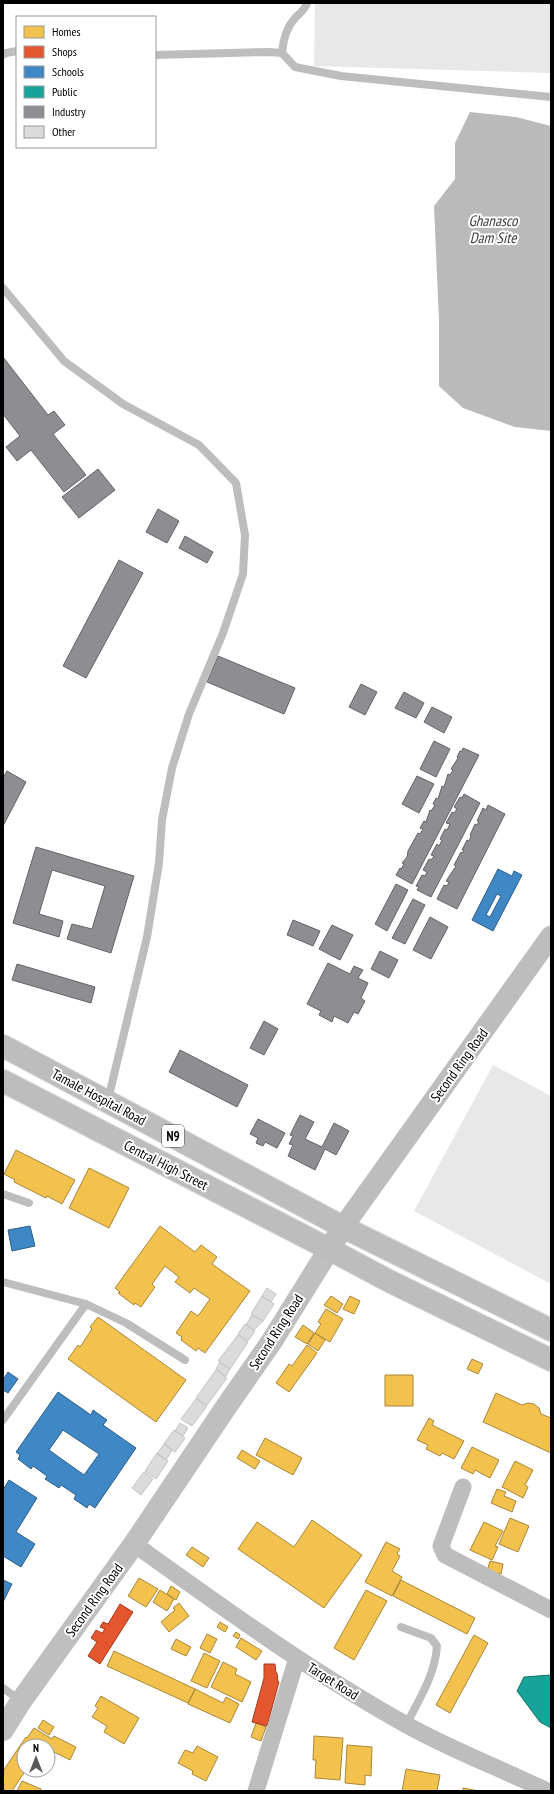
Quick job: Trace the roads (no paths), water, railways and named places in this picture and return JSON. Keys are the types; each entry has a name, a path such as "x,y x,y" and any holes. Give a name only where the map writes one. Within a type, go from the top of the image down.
{"highway":[{"name":"Tamale Hospital Road","path":"3,1046 343,1227"},
{"name":"Central High Street","path":"3,1081 329,1249"},
{"name":"N9","path":"343,1227 551,1330"},
{"name":"N9","path":"329,1249 389,1281 551,1360"}],"main road":[{"name":"Second Ring Road","path":"3,1730 21,1701 134,1544 272,1341 343,1227"}],"street":[{"name":"Second Ring Road","path":"343,1227 551,936"},
{"path":"463,1487 441,1546 445,1555 551,1610"},
{"name":"Target Road","path":"134,1544 329,1679 406,1725 450,1748 547,1791"},
{"path":"256,1791 297,1658"}],"lane":[{"path":"282,53 283,40 288,27 306,8 307,3"},
{"path":"3,55 16,51"},
{"path":"156,55 268,52 282,53 295,67 341,76 551,97"},
{"path":"3,288 64,361 123,404 199,446 236,483 245,535 243,574 223,632 189,714 172,768 162,820 159,863 147,937 131,1010 108,1101"},
{"path":"3,1194 28,1203"},
{"path":"3,1282 86,1304 126,1323 185,1360"},
{"path":"3,1420 86,1304"},
{"path":"401,1626 431,1638 437,1646 431,1677 406,1725"},
{"path":"3,1688 21,1701"}],"water":[{"name":"Ghanasco Dam Site","path":"470,112 516,117 551,126 551,431 515,427 463,408 439,386 439,321 434,206 455,179 455,143"}]}
